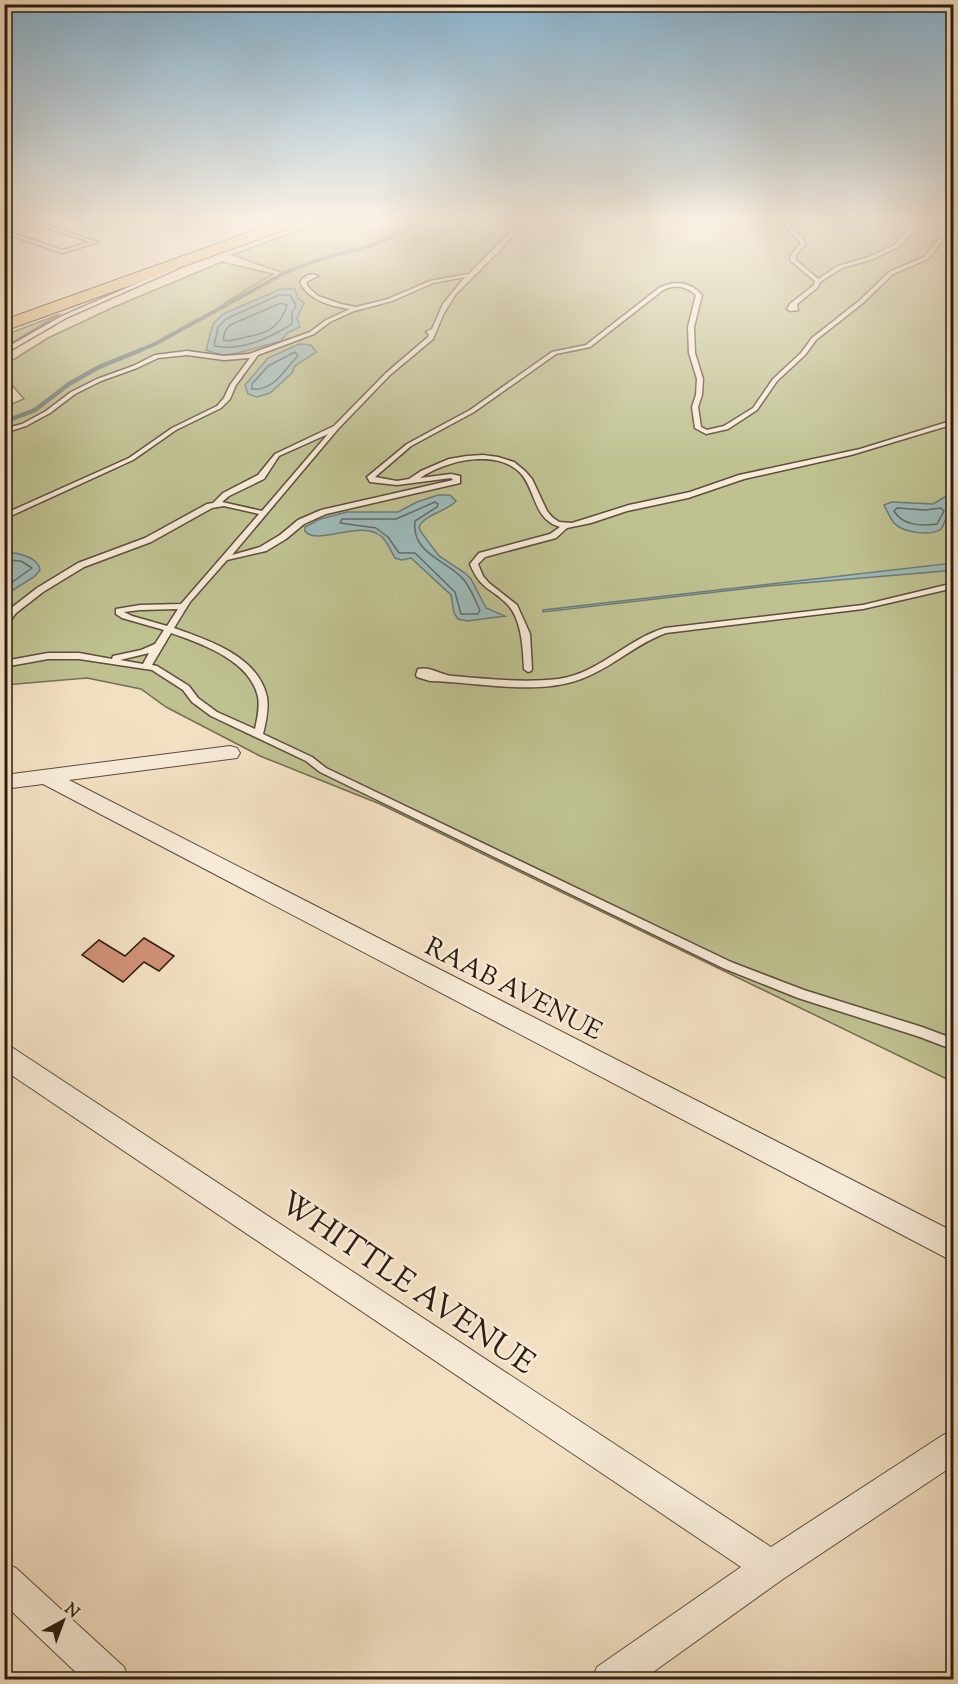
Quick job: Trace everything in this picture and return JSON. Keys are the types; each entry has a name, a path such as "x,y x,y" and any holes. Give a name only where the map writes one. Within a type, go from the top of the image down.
{"highway":[{"path":"4,326 75,301"}],"street":[{"path":"4,782 230,753"},
{"name":"RAAB AVENUE","path":"48,778 954,1248"},
{"name":"WHITTLE AVENUE","path":"4,1056 771,1567"},
{"path":"610,1680 771,1567 954,1446"},
{"path":"4,1580 111,1680"}],"lane":[{"path":"4,352 101,301"},
{"path":"327,301 347,312"},
{"path":"4,431 40,416 73,393 99,380 157,356 187,353 232,359 255,355 312,333 328,321 347,312 384,301"},
{"path":"146,667 156,646 184,607 336,428 388,374 430,338 432,333 429,332 434,330 448,301"},
{"path":"226,558 263,549 284,537 300,522 324,512 458,479 451,476 386,482 373,480 371,477 409,445 472,411 554,353 588,346 646,301"},
{"path":"698,301 691,327 692,353 700,379 699,396 695,407 698,428 706,432 726,428 754,409 775,380 803,354 814,339 863,301"},
{"path":"794,304 796,309 790,309 792,305 798,301"},
{"path":"340,307 356,309"},
{"path":"4,517 131,459 174,429 219,406 227,399 233,385 255,355"},
{"path":"528,669 525,634 513,605 486,585 478,576 474,564 482,555 553,536 565,526 633,507 684,497 739,477 849,454 954,422"},
{"path":"4,623 14,611 40,590 81,564 148,540 216,504 229,491 261,477 266,472 269,461 277,455 336,428"},
{"path":"309,439 318,444 325,443"},
{"path":"395,494 426,470 448,462 472,458 497,460 523,473 535,491 538,507 545,515 565,526"},
{"path":"216,504 263,513"},
{"path":"445,677 495,681 565,681 585,674 644,639 665,631 863,608 954,585"},
{"path":"184,607 155,609 133,607 119,611 125,617 169,630 234,656 261,688 263,697 258,736"},
{"path":"107,660 144,652 156,646"},
{"path":"4,664 48,656 107,660 154,668 186,688 195,700 214,714 309,759 323,770 727,965 802,994 922,1032 954,1045"}],"green space":[{"path":"129,301 229,301 214,312 234,301 953,301 953,1082 380,804 260,756 166,707 141,689 87,678 5,685 4,407 24,399 5,377 5,365 48,338"},
{"path":"60,314 5,347 5,335"}],"water":[{"path":"254,301 301,301 304,303 297,318 300,327 287,333 281,341 222,355 206,350 213,324 223,314"},
{"path":"299,344 311,345 316,352 295,366 292,373 270,393 257,397 248,394 245,385 268,358"},
{"path":"953,492 953,516 947,517 941,529 930,533 916,532 898,526 884,505 892,502 933,504"},
{"path":"438,495 450,495 456,501 426,519 419,527 421,532 439,556 471,579 486,608 505,616 467,621 458,619 454,613 451,595 411,558 402,560 395,558 384,539 373,532 363,530 319,536 305,531 305,527 320,519 347,512 398,512"},
{"path":"14,553 34,560 40,570 34,577 5,595 5,554"},
{"path":"953,563 953,570 768,586 543,612 543,610"}],"building":[{"path":"144,938 174,956 159,971 144,962 123,982 82,955 99,940 125,956"}],"waterway":[{"path":"138,351 234,301"},
{"path":"4,422 35,410 69,384 99,367 141,350"}]}
